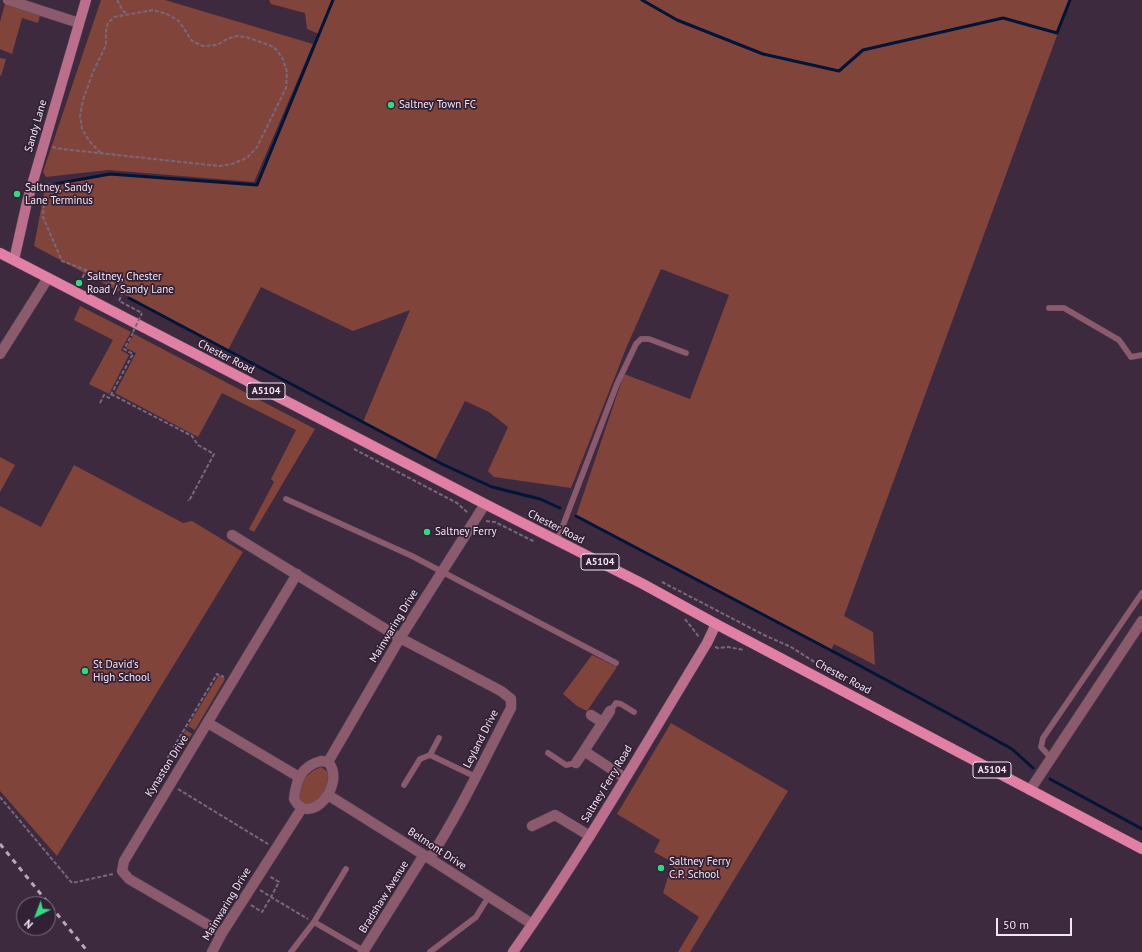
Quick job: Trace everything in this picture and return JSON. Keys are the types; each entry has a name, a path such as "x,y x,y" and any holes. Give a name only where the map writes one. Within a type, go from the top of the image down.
{"main road":[{"name":"Sandy Lane","path":"14,260 27,202 43,144 86,0"},
{"name":"Chester Road","path":"0,253 643,584 1142,849"},
{"name":"Saltney Ferry Road","path":"512,952 590,836 707,643 716,624"}],"street":[{"path":"8,0 79,23"},
{"path":"0,354 48,278"},
{"name":"Mainwaring Drive","path":"328,762 400,638 485,504"},
{"path":"232,535 298,574 400,638"},
{"name":"Kynaston Drive","path":"122,872 124,861 298,574"},
{"path":"1030,790 1142,621"},
{"name":"Leyland Drive","path":"400,638 501,691 511,699 511,708 451,826 427,856"},
{"path":"576,763 610,711"},
{"path":"591,715 602,722"},
{"path":"208,723 299,777"},
{"path":"584,751 625,778"},
{"path":"316,762 328,762 332,769 332,783 328,795 317,806 302,808 294,799 299,777 316,762"},
{"name":"Belmont Drive","path":"328,795 427,856 532,924"},
{"name":"Mainwaring Drive","path":"212,952 222,933 302,808"},
{"path":"532,826 554,815 590,836"},
{"name":"Bradshaw Avenue","path":"364,952 427,856"},
{"path":"122,872 128,879 222,933"}],"lane":[{"path":"1048,308 1064,308 1119,340 1131,357 1142,355"},
{"path":"557,541 617,384 636,344 641,339 648,339 686,353"},
{"path":"286,499 352,530 381,541 616,663"},
{"path":"1051,758 1041,746 1043,738 1142,592"},
{"path":"610,711 616,703 621,704 634,712"},
{"path":"404,785 420,759 430,755 439,738"},
{"path":"548,753 566,765 576,763"},
{"path":"430,755 476,777"},
{"path":"291,952 314,922 346,869"},
{"path":"430,952 476,917 489,896"},
{"path":"314,922 364,952"}],"path":[{"path":"117,0 123,11 129,15"},
{"path":"43,144 62,149 219,166 232,164 247,158 257,147 286,88 286,72 282,57 274,47 246,37 237,36 227,39 217,45 203,46 192,41 179,21 167,14 153,10 114,17 108,23 106,30 106,45 96,63 83,100 80,116 82,129 90,142 101,153"},
{"path":"44,204 44,217 62,261 86,270 124,289 119,301 142,313 134,332 124,349 133,354 109,398 104,395 100,403"},
{"path":"76,292 86,270"},
{"path":"128,329 134,332"},
{"path":"111,394 192,436 198,445 214,454 189,501 188,500"},
{"path":"354,449 457,503 475,519 495,522 538,543"},
{"path":"680,616 686,620 696,635 707,643 718,648 728,647 744,650"},
{"path":"182,765 168,757 217,674 233,683"},
{"path":"170,784 276,848"},
{"path":"0,797 72,883 122,872"},
{"path":"243,901 262,912 279,882 261,871"},
{"path":"270,897 314,922"}],"shaded area":[{"path":"101,0 165,0 313,44 254,182 108,170 46,177 43,172"},
{"path":"269,0 1070,0 844,616 873,632 875,665 834,644 831,650 576,516 624,374 690,399 729,295 661,269 627,346 571,488 494,477 488,471 508,427 489,412 465,401 435,460 363,422 410,310 353,331 261,287 228,350 34,246 46,183 56,184 110,174 257,185 319,34 307,29 305,13 271,4"},
{"path":"5,4 40,15 38,23 22,18 12,54 0,49 0,22"},
{"path":"0,58 6,59 1,76 0,75"},
{"path":"80,306 131,332 121,350 129,355 109,394 89,384 113,340 74,320"},
{"path":"134,334 315,429 254,532 249,529 274,482 271,479 296,430 222,393 198,437 115,393 136,353 126,348"},
{"path":"0,457 15,465 0,492"},
{"path":"74,465 183,523 192,521 243,552 57,856 0,791 0,506 41,527"},
{"path":"592,655 617,667 587,711 577,706 563,694"},
{"path":"219,675 225,679 195,730 188,726"},
{"path":"671,723 788,791 690,952 678,952 699,917 663,893 668,877 674,871 672,862 654,852 660,840 617,814"},
{"path":"186,730 192,734 176,760 170,756"},
{"path":"321,767 328,772 328,782 326,788 320,799 310,805 305,805 299,798 302,783 308,775"}],"waterway":[{"path":"55,184 110,174 257,185 333,0"},
{"path":"642,0 677,20 763,54 839,71 863,50 1003,18 1057,33 1070,0"},
{"path":"129,298 442,464 492,487 540,499 560,508"},
{"path":"576,516 962,721 1012,749 1033,768"},
{"path":"1050,779 1142,829"}],"railway":[{"path":"0,844 88,952"}],"place":[{"name":"Saltney Town FC","path":"391,105"},
{"name":"Saltney, Sandy Lane Terminus","path":"17,194"},
{"name":"Saltney, Chester Road / Sandy Lane","path":"79,283"},
{"name":"Saltney Ferry","path":"427,532"},
{"name":"St David's High School","path":"85,671"},
{"name":"Saltney Ferry C.P. School","path":"661,868"}]}
